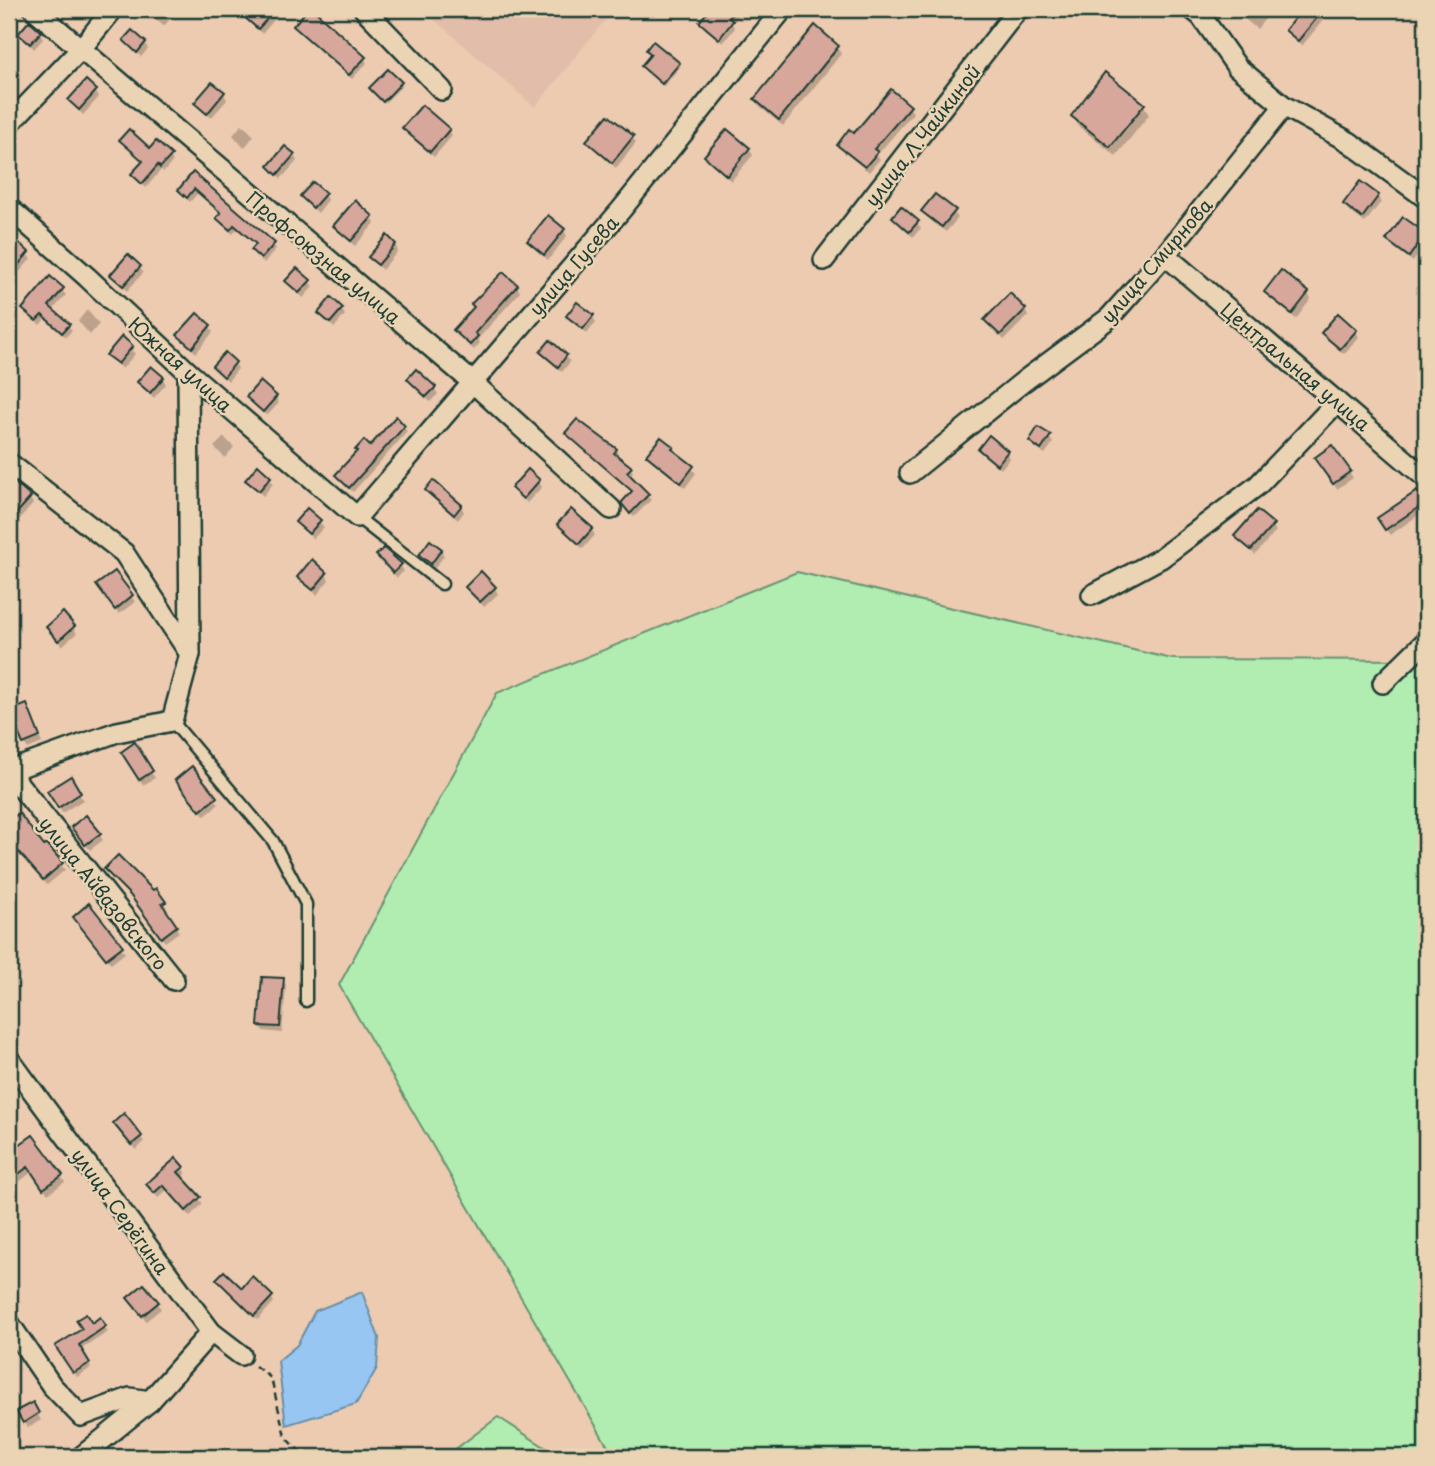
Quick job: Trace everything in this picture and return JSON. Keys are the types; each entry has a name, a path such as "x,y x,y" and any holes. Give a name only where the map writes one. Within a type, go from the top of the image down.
{"street":[{"name":"Профсоюзная улица","path":"34,9 471,382 611,509"},
{"path":"9,124 80,50 113,9"},
{"path":"364,9 442,90"},
{"name":"улица Гусева","path":"356,517 621,210 783,9"},
{"name":"улица Л.Чайкиной","path":"824,260 1018,9"},
{"path":"1192,9 1237,67 1283,106 1349,142 1426,198"},
{"name":"улица Смирнова","path":"910,473 1024,381 1109,318 1165,255 1283,106"},
{"name":"Южная улица","path":"9,208 88,276 188,372 356,517"},
{"name":"Центральная улица","path":"1165,255 1426,478"},
{"path":"9,771 117,732 172,722 190,654 188,372"},
{"path":"1092,595 1161,558 1258,485 1337,402"},
{"path":"9,463 124,553 190,654"},
{"path":"1383,683 1426,642"},
{"name":"улица Айвазовского","path":"9,771 174,980"},
{"name":"улица Серёгина","path":"9,1059 211,1332 241,1355"},
{"path":"9,1323 52,1386 81,1416 130,1398 150,1401"},
{"path":"81,1457 150,1401 211,1332"}],"lane":[{"path":"356,517 442,584"},
{"path":"172,722 273,841 306,904 306,1001"}],"path":[{"path":"241,1355 271,1378 285,1436 305,1457"}],"shaded area":[{"path":"422,9 614,9 535,107"}],"green space":[{"path":"797,572 1172,659 1426,660 1426,1457 614,1457 339,985 497,693"},
{"path":"498,1417 560,1457 445,1457"}],"water":[{"path":"362,1292 379,1338 377,1368 356,1404 286,1425 278,1361 297,1345 315,1311"}],"building":[{"path":"235,9 276,9 258,29"},
{"path":"308,9 313,9 366,57 349,75 293,26"},
{"path":"710,9 736,9 729,18 733,21 719,39 699,22"},
{"path":"1302,9 1324,9 1298,41 1285,30"},
{"path":"29,21 41,32 30,44 18,34"},
{"path":"815,25 839,46 779,120 754,99"},
{"path":"132,30 146,42 137,53 123,40"},
{"path":"653,41 680,63 662,84 641,66 651,54 646,50"},
{"path":"388,69 402,82 383,102 369,88"},
{"path":"1105,72 1145,104 1110,147 1071,116"},
{"path":"86,80 97,90 79,110 68,100"},
{"path":"212,82 225,92 207,114 194,103"},
{"path":"891,89 911,106 874,149 878,152 865,167 837,145 849,129 854,133"},
{"path":"422,105 450,129 430,152 402,128"},
{"path":"608,115 634,136 612,163 586,141"},
{"path":"129,129 150,148 156,141 172,155 160,168 158,165 142,184 131,174 143,161 119,140"},
{"path":"727,129 750,148 727,176 704,156"},
{"path":"285,146 295,154 277,175 268,166"},
{"path":"193,172 275,243 261,259 251,250 256,244 234,225 230,230 216,218 221,213 194,189 187,198 178,190"},
{"path":"1360,181 1379,195 1362,218 1343,204"},
{"path":"313,182 326,193 313,208 300,196"},
{"path":"935,194 956,210 942,227 921,211"},
{"path":"355,200 373,216 351,241 333,226"},
{"path":"901,206 919,221 909,232 892,217"},
{"path":"548,215 565,229 544,255 527,241"},
{"path":"1403,217 1426,233 1409,257 1386,240"},
{"path":"387,235 396,244 378,265 368,257"},
{"path":"16,240 29,252 9,276 9,248"},
{"path":"128,254 141,266 123,286 110,275"},
{"path":"297,268 311,280 299,293 285,281"},
{"path":"1281,270 1309,292 1292,314 1264,292"},
{"path":"503,272 518,285 475,333 478,336 470,345 453,330 474,307 471,304"},
{"path":"50,276 64,288 49,306 70,324 62,333 42,315 36,321 22,309"},
{"path":"1010,293 1026,309 1000,335 984,320"},
{"path":"331,297 343,308 330,323 318,313"},
{"path":"577,302 594,315 583,329 566,316"},
{"path":"197,313 211,325 192,348 177,335"},
{"path":"1338,313 1357,330 1340,349 1321,333"},
{"path":"122,336 133,346 118,364 106,355"},
{"path":"550,340 567,355 558,367 540,352"},
{"path":"225,352 236,362 224,377 212,366"},
{"path":"151,366 164,377 150,393 137,382"},
{"path":"416,369 436,387 426,397 407,379"},
{"path":"260,381 277,396 263,412 246,397"},
{"path":"396,416 405,426 349,488 335,475 364,440 370,446"},
{"path":"577,419 617,449 614,453 632,467 627,472 649,494 630,514 621,503 632,491 565,433"},
{"path":"1038,427 1051,435 1041,450 1029,441"},
{"path":"989,435 1008,451 997,465 978,449"},
{"path":"661,437 694,466 681,483 646,455"},
{"path":"1332,445 1351,471 1333,484 1314,458"},
{"path":"258,465 271,477 259,491 245,480"},
{"path":"528,469 540,480 523,499 511,488"},
{"path":"433,480 462,505 454,515 425,490"},
{"path":"14,482 31,497 15,515 9,509 9,488"},
{"path":"1417,491 1425,503 1385,530 1377,518"},
{"path":"307,508 321,520 309,534 295,522"},
{"path":"571,509 593,528 579,544 557,524"},
{"path":"1257,510 1274,524 1251,550 1234,536"},
{"path":"430,540 442,549 431,564 419,555"},
{"path":"384,548 402,564 393,573 376,555"},
{"path":"312,559 327,573 313,590 297,577"},
{"path":"115,571 133,595 115,610 96,585"},
{"path":"481,571 496,587 480,602 465,587"},
{"path":"63,612 75,626 58,641 46,627"},
{"path":"27,704 40,737 23,744 9,711"},
{"path":"135,742 153,771 139,780 121,752"},
{"path":"192,766 217,797 200,811 175,780"},
{"path":"71,776 81,793 58,808 47,791"},
{"path":"19,813 44,846 47,844 63,863 43,880 9,841 9,821"},
{"path":"86,815 101,833 85,845 71,827"},
{"path":"118,855 153,890 156,888 166,902 162,904 177,926 161,938 130,895 104,869"},
{"path":"89,903 123,946 106,959 73,917"},
{"path":"262,977 284,978 280,1027 258,1026"},
{"path":"124,1113 142,1136 131,1145 113,1123"},
{"path":"33,1135 63,1175 43,1189 28,1167 9,1181 9,1152"},
{"path":"176,1158 184,1167 178,1172 201,1197 186,1211 163,1185 154,1193 146,1184"},
{"path":"224,1271 242,1288 252,1276 273,1296 254,1316 216,1279"},
{"path":"144,1284 159,1302 142,1316 127,1298"},
{"path":"86,1314 92,1323 100,1317 106,1326 79,1345 90,1363 73,1373 55,1346 82,1329 76,1320"},
{"path":"33,1402 39,1413 23,1423 16,1411"}]}
